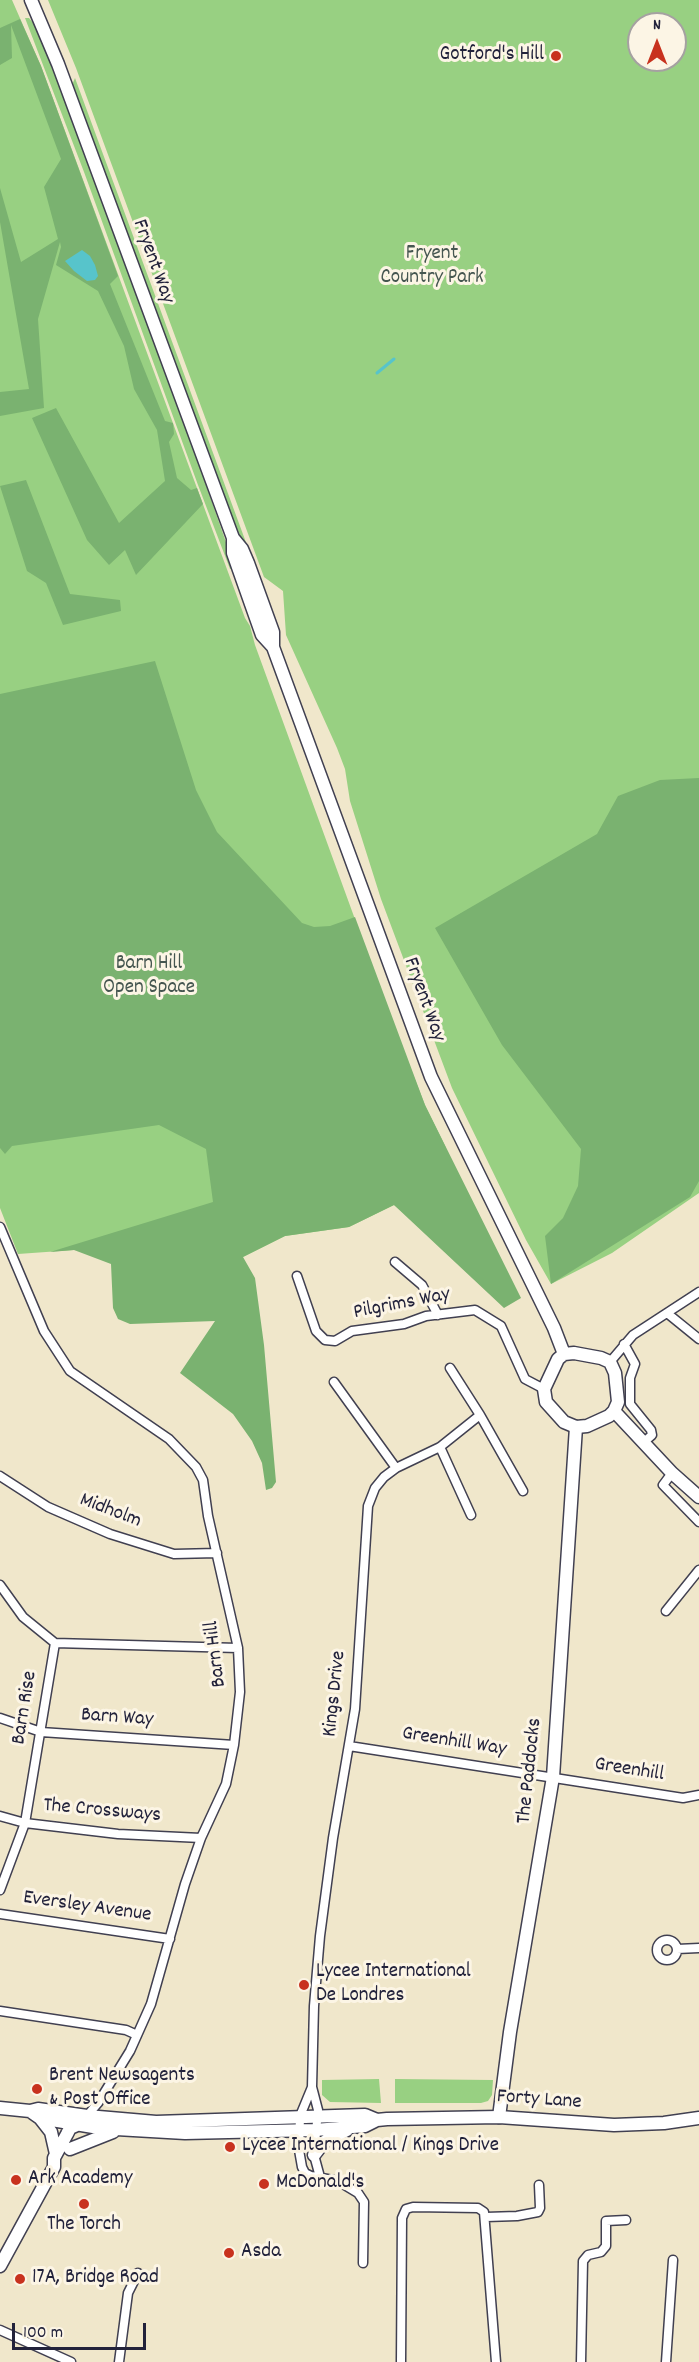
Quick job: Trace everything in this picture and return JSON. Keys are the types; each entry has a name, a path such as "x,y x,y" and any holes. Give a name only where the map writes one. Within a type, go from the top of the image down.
{"main road":[{"name":"Fryent Way","path":"31,0 58,64 233,538 242,549 273,632 273,647 432,1077 554,1328 564,1354"},
{"path":"574,1353 610,1362 615,1373 618,1402 609,1416 586,1426 576,1427 564,1422 546,1402 544,1389 558,1359 564,1354 574,1353"},
{"path":"614,1411 672,1473 699,1497"},
{"name":"The Paddocks","path":"499,2117 510,2032 553,1777 562,1611 576,1427"},
{"path":"0,2108 77,2125 168,2133 299,2131 365,2126 377,2120"},
{"path":"35,2115 38,2109 87,2116 182,2122 365,2115 377,2120"},
{"path":"35,2115 51,2132 56,2154"},
{"name":"Forty Lane","path":"377,2120 499,2117 614,2125 664,2123 699,2118"},
{"path":"54,2167 62,2162 70,2149 79,2131 77,2125"},
{"path":"0,2266 54,2167 56,2154 70,2128 77,2125"},
{"path":"314,2155 324,2142 342,2134 350,2127"},
{"path":"70,2149 99,2136 120,2130"}],"street":[{"name":"Barn Hill","path":"0,1227 44,1331 70,1371 169,1439 195,1467 203,1480 238,1648 240,1692 234,1745 226,1784 201,1838 185,1884 151,2004 130,2051 98,2103 77,2125"},
{"path":"395,1262 422,1285 430,1296 438,1315"},
{"name":"Pilgrims Way","path":"297,1276 316,1331 325,1340 335,1341 352,1331 405,1324 426,1316 475,1310 501,1326 525,1379 544,1389"},
{"path":"610,1362 633,1335 699,1292"},
{"path":"667,1313 699,1339"},
{"path":"624,1344 635,1364 630,1378 630,1404 651,1430 652,1435 644,1442"},
{"path":"450,1368 480,1415 523,1491"},
{"path":"334,1382 396,1468"},
{"name":"Kings Drive","path":"312,2087 314,2006 320,1936 355,1708 368,1506 375,1488 384,1477 396,1468 440,1447 480,1415"},
{"path":"440,1447 471,1515"},
{"path":"672,1473 663,1485 699,1522"},
{"name":"Midholm","path":"0,1476 48,1507 110,1534 174,1554 217,1554"},
{"path":"666,1611 699,1570"},
{"path":"0,1586 23,1617 55,1642 238,1648"},
{"name":"Barn Rise","path":"0,1890 25,1823 55,1642"},
{"name":"Barn Way","path":"0,1718 41,1732 234,1745"},
{"name":"Greenhill Way","path":"349,1746 553,1777"},
{"name":"Greenhill","path":"553,1777 683,1798 699,1795"},
{"name":"The Crossways","path":"0,1816 25,1823 118,1834 201,1838"},
{"name":"Eversley Avenue","path":"0,1914 170,1939"},
{"path":"677,1949 699,1948"},
{"path":"0,2011 126,2030 137,2035"},
{"path":"312,2087 300,2116 299,2151 303,2170 311,2176 338,2181 358,2193 364,2202 363,2263"},
{"path":"312,2087 317,2105 314,2155 320,2177"},
{"path":"486,2217 517,2216 538,2212 540,2208 539,2185"},
{"path":"401,2362 403,2213 406,2209 414,2207 478,2208 484,2212 496,2362"},
{"path":"581,2362 583,2261 588,2255 601,2252 606,2246 606,2221 626,2220"},
{"path":"666,2362 673,2260"},
{"path":"119,2362 128,2293 138,2273"},
{"path":"0,2330 71,2362"}],"green space":[{"path":"0,0 12,0 41,66 245,618 250,626 391,1018 425,1105 446,1148 412,1220 394,1205 349,1227 285,1236 243,1257 74,1250 18,1254 0,1208"},
{"name":"Fryent Country Park","path":"48,0 699,0 699,1193 612,1253 551,1284 526,1240 452,1088 381,899 350,801 345,769 286,635 283,591 264,577 76,68"},
{"path":"25,18 29,18 35,25 49,58 235,568 230,569"},
{"path":"20,19 41,66 118,276 110,284 165,421 173,423 174,434 169,442 177,478 191,490 197,488 203,504 136,575 125,550 109,565 87,540 32,418 56,408 119,523 165,481 157,430 134,389 124,346 98,291 56,265 61,247 60,242 38,319 44,408 0,416 0,392 29,389 0,222 0,188 21,262 58,239 44,187 61,159 11,25 12,58 0,65 0,28"},
{"path":"75,78 251,556 247,559 72,85"},
{"path":"26,480 70,594 120,600 121,611 63,625 46,583 27,571 0,486"},
{"name":"Barn Hill Open Space","path":"155,661 196,790 217,832 302,923 314,927 330,926 355,917 425,1105 521,1298 504,1308 394,1205 349,1227 285,1236 243,1257 255,1278 264,1345 276,1482 272,1488 266,1490 262,1463 252,1441 233,1414 180,1373 215,1321 130,1324 118,1319 113,1308 111,1264 74,1250 50,1252 213,1202 206,1149 159,1125 12,1146 5,1154 0,1148 0,694"},
{"path":"699,778 699,1181 690,1197 551,1284 545,1236 563,1218 578,1186 581,1149 502,1045 435,928 597,834 618,796 660,780"},
{"path":"379,2079 381,2103 330,2102 322,2095 322,2080"},
{"path":"395,2079 493,2080 492,2095 488,2101 481,2103 395,2103"}],"water":[{"path":"82,250 90,256 95,265 98,276 95,280 87,281 65,261"}],"waterway":[{"path":"377,373 394,359"}],"place":[{"name":"Gotford's Hill","path":"556,56"},
{"name":"Lycee International De Londres","path":"304,1985"},
{"name":"Brent Newsagents & Post Office","path":"37,2089"},
{"name":"Lycee International / Kings Drive","path":"230,2147"},
{"name":"Ark Academy","path":"16,2180"},
{"name":"McDonald's","path":"264,2184"},
{"name":"The Torch","path":"84,2204"},
{"name":"Asda","path":"229,2253"},
{"name":"17A, Bridge Road","path":"20,2279"}]}
